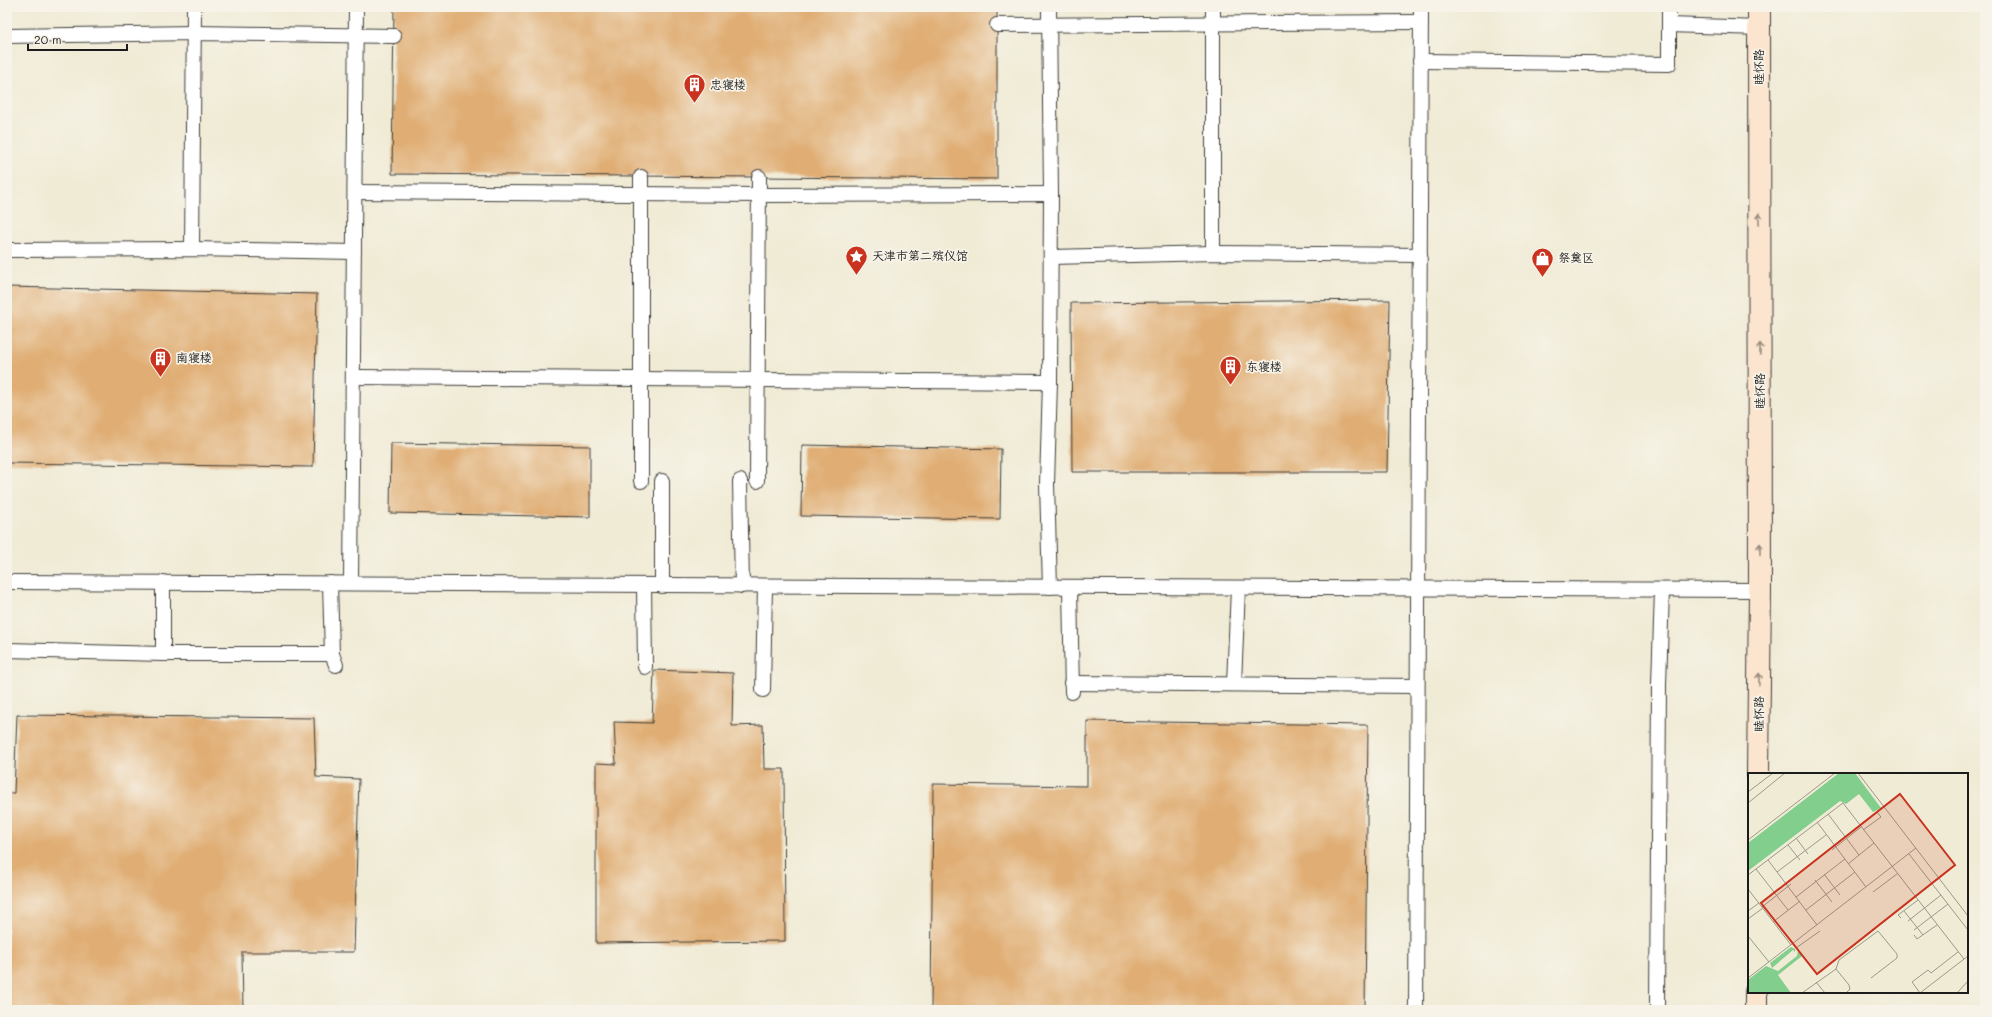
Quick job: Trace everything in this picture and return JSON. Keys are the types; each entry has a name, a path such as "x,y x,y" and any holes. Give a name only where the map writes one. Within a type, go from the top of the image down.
{"street":[{"name":"睦怀路","path":"1758,773 1760,590 1759,7"},
{"path":"1756,993 1756,1010"}],"lane":[{"path":"192,249 194,7"},
{"path":"351,583 354,377 356,7"},
{"path":"1049,7 1051,257 1050,382 1047,484 1050,587"},
{"path":"1213,7 1213,253"},
{"path":"1416,1010 1421,7"},
{"path":"1420,61 1669,64 1669,7"},
{"path":"997,25 1421,22"},
{"path":"1669,25 1759,28"},
{"path":"7,36 194,33 394,36"},
{"path":"641,177 641,480"},
{"path":"757,481 759,177"},
{"path":"355,192 759,195 1051,194"},
{"path":"7,250 192,249 354,252"},
{"path":"1051,257 1213,253 1420,255"},
{"path":"354,377 1050,382"},
{"path":"662,481 662,586"},
{"path":"740,481 742,586"},
{"path":"7,582 1760,590"},
{"path":"163,582 163,654"},
{"path":"7,650 334,660 330,583"},
{"path":"644,585 645,667"},
{"path":"763,690 765,586"},
{"path":"1070,587 1072,687 1234,684 1417,686"},
{"path":"1234,684 1238,588"},
{"path":"1657,1010 1659,684 1662,590"}],"building":[{"name":"忠寝楼","path":"394,7 997,7 997,179 392,174"},
{"name":"南寝楼","path":"7,287 317,294 313,467 7,463"},
{"name":"东寝楼","path":"1390,300 1387,472 1072,472 1071,303"},
{"path":"391,443 590,446 590,517 390,513"},
{"path":"802,445 1001,449 1000,519 801,516"},
{"path":"654,670 733,673 732,726 763,725 764,769 784,769 785,941 596,943 596,763 616,764 614,722 652,723"},
{"path":"17,715 314,718 316,777 359,779 354,952 242,952 243,1010 7,1010 7,793 14,793"},
{"path":"1087,721 1368,725 1365,1010 931,1010 933,784 1087,786"}],"place":[{"name":"忠寝楼","path":"695,104"},
{"name":"天津市第二殡仪馆","path":"857,276"},
{"name":"祭奠区","path":"1543,278"},
{"name":"南寝楼","path":"161,378"},
{"name":"东寝楼","path":"1230,386"}]}
